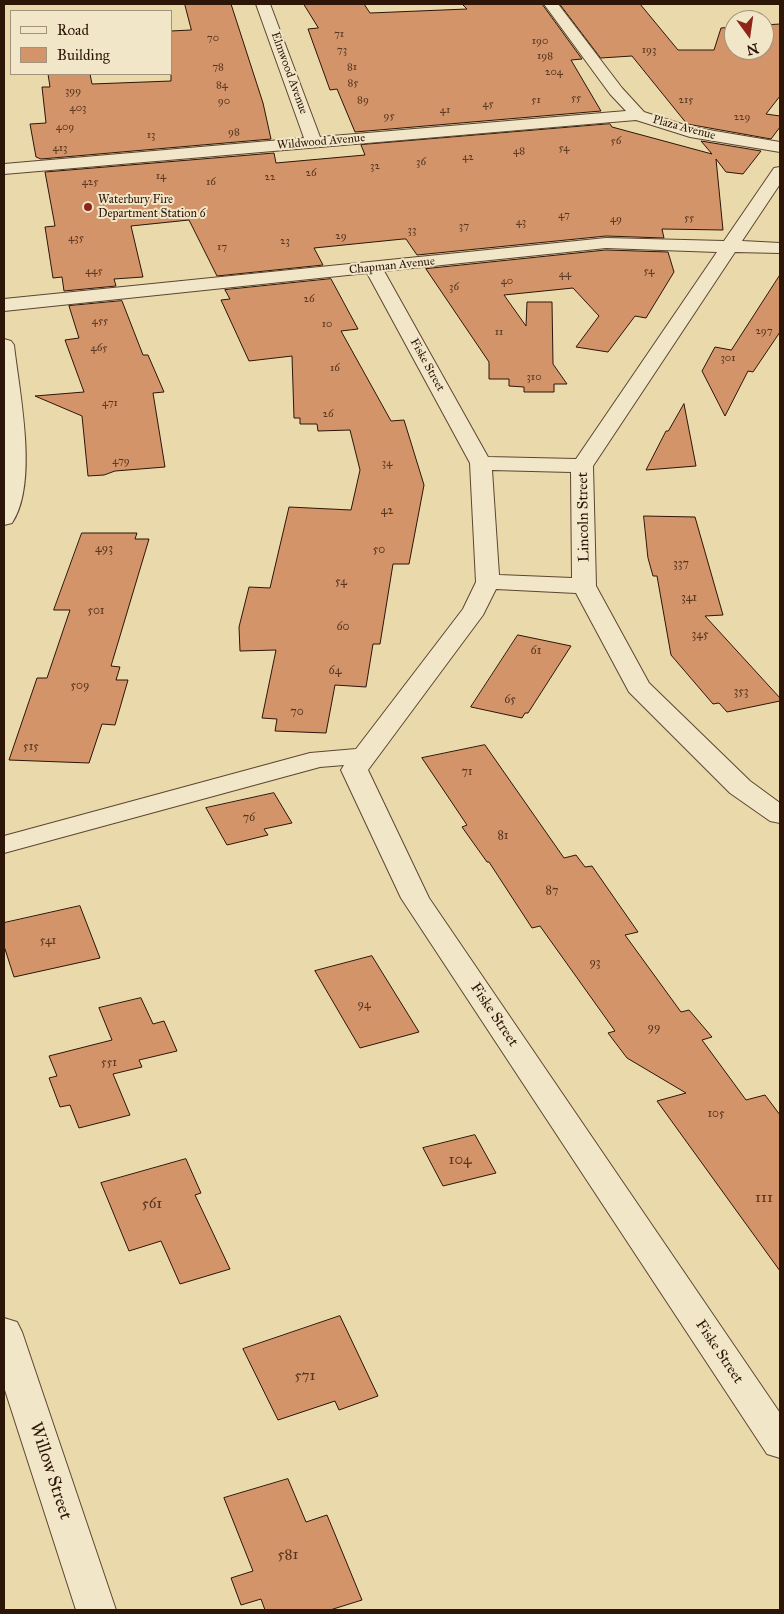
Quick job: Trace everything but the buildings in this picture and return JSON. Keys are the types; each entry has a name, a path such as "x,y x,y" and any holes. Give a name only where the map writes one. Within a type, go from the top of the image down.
{"street":[{"name":"Elmwood Avenue","path":"263,4 314,143"},
{"name":"Plaza Avenue","path":"551,4 616,91 638,115 690,132 780,147"},
{"name":"Wildwood Avenue","path":"4,170 638,115"},
{"name":"Lincoln Street","path":"780,172 582,466 584,586 638,687 740,788 780,815"},
{"name":"Chapman Avenue","path":"4,306 606,243 780,248"},
{"name":"Fiske Street","path":"373,268 481,462 488,582 474,610 354,770 415,898 780,1443"},
{"path":"4,345 15,473 9,506 4,518"},
{"path":"481,462 582,466"},
{"path":"488,582 584,586"},
{"path":"4,844 319,759 365,756"},
{"name":"Willow Street","path":"4,1332 96,1610"}],"place":[{"name":"Waterbury Fire Department Station 6","path":"88,207"}]}
